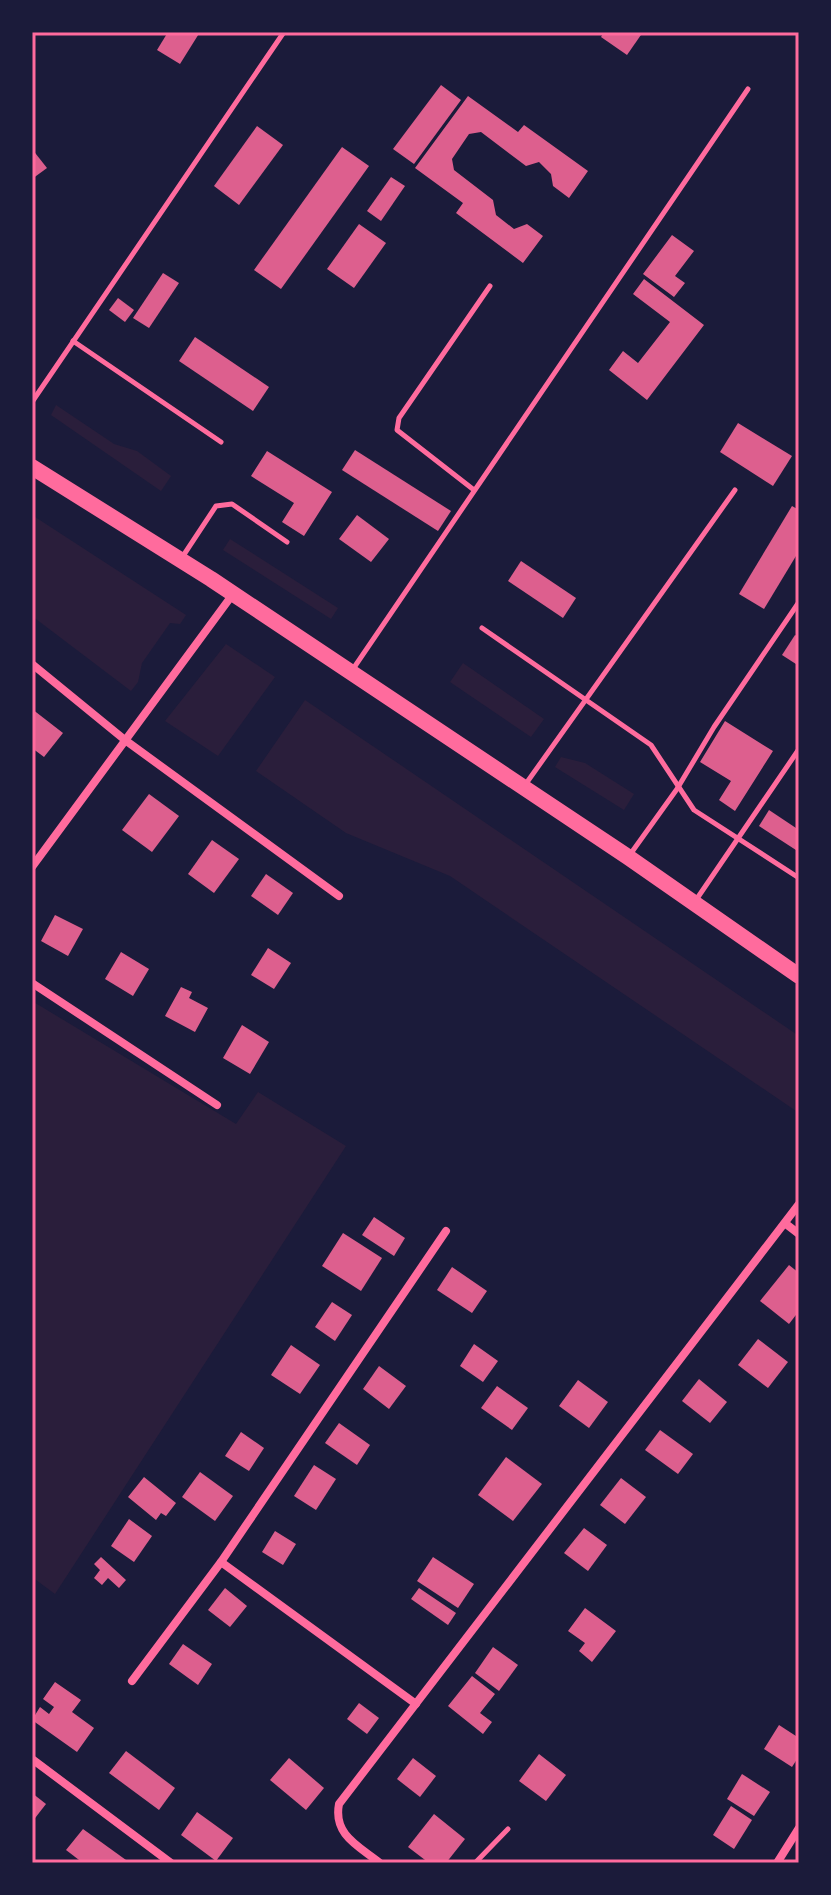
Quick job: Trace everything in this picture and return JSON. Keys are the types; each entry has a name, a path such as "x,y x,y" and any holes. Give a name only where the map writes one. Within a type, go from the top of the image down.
{"main road":[{"path":"32,467 233,594 628,857 799,976"}],"street":[{"path":"32,867 233,594"},
{"path":"32,664 125,740 339,896"},
{"path":"32,983 217,1105"},
{"path":"380,1863 341,1832 336,1818 339,1804 799,1204"},
{"path":"786,1224 799,1234"},
{"path":"132,1681 221,1562 446,1231"},
{"path":"221,1562 416,1704"},
{"path":"32,1759 171,1863"},
{"path":"777,1863 799,1828"}],"lane":[{"path":"32,402 284,32"},
{"path":"350,673 748,89"},
{"path":"474,490 397,430 399,418 490,286"},
{"path":"73,341 221,442"},
{"path":"523,789 735,490"},
{"path":"180,560 216,506 224,503 232,504 287,542"},
{"path":"628,857 677,789 714,727 799,602"},
{"path":"482,628 651,745 669,767 677,789 694,810 799,878"},
{"path":"693,904 799,749"},
{"path":"475,1863 508,1829"}],"shaded area":[{"path":"56,405 114,444 137,451 171,476 161,491 51,415"},
{"path":"32,515 186,615 180,624 170,623 142,663 138,682 131,691 32,616"},
{"path":"230,539 338,608 331,619 223,550"},
{"path":"226,644 275,677 218,756 165,721"},
{"path":"463,663 544,719 531,737 450,682"},
{"path":"305,700 799,1036 799,1113 450,876 346,833 256,771"},
{"path":"561,757 585,763 634,794 624,810 555,767"},
{"path":"32,1001 236,1124 258,1092 346,1146 55,1594 32,1577"}],"building":[{"path":"168,32 200,32 180,64 157,50"},
{"path":"604,32 643,32 627,55 601,37"},
{"path":"441,85 461,100 414,164 393,149"},
{"path":"468,96 518,132 524,125 588,171 569,198 553,186 551,174 539,162 526,166 481,132 469,134 452,159 454,170 493,200 496,215 514,229 527,224 543,236 523,263 456,213 463,203 415,168"},
{"path":"257,126 283,145 239,205 214,186"},
{"path":"342,147 369,166 281,289 254,270"},
{"path":"32,149 47,168 32,179"},
{"path":"391,177 405,186 381,221 367,211"},
{"path":"359,224 386,243 354,288 327,269"},
{"path":"672,235 694,251 675,276 685,283 674,297 643,274"},
{"path":"163,273 179,283 149,328 133,318"},
{"path":"644,279 704,325 647,400 609,370 623,351 638,363 670,322 633,294"},
{"path":"118,298 134,310 125,322 109,310"},
{"path":"195,337 269,387 253,411 179,361"},
{"path":"738,423 792,456 773,486 720,452"},
{"path":"355,450 451,511 438,531 342,470"},
{"path":"267,451 332,492 304,536 282,522 294,503 251,476"},
{"path":"792,506 799,510 799,551 764,609 739,594"},
{"path":"357,515 389,539 371,562 339,539"},
{"path":"521,561 576,598 563,618 508,581"},
{"path":"795,635 799,637 799,666 782,655"},
{"path":"32,709 63,733 44,757 32,748"},
{"path":"725,721 773,751 735,811 719,800 731,781 700,762"},
{"path":"149,794 179,816 152,852 122,830"},
{"path":"769,810 799,830 799,852 759,826"},
{"path":"212,840 239,859 214,893 188,874"},
{"path":"266,874 293,893 278,915 251,896"},
{"path":"55,915 83,929 68,956 41,941"},
{"path":"268,948 291,963 274,989 251,975"},
{"path":"121,952 149,969 133,996 105,979"},
{"path":"181,987 192,992 189,998 208,1008 195,1032 165,1016"},
{"path":"242,1025 269,1042 250,1074 223,1058"},
{"path":"374,1217 405,1238 394,1256 362,1235"},
{"path":"343,1233 382,1258 361,1291 322,1266"},
{"path":"789,1265 799,1273 799,1311 789,1324 760,1301"},
{"path":"452,1267 487,1291 472,1313 437,1290"},
{"path":"332,1302 352,1315 335,1341 315,1327"},
{"path":"758,1339 788,1362 768,1388 738,1365"},
{"path":"474,1344 498,1361 483,1382 460,1366"},
{"path":"291,1345 320,1365 300,1394 271,1375"},
{"path":"379,1366 406,1386 389,1409 363,1389"},
{"path":"699,1379 727,1402 710,1423 682,1401"},
{"path":"578,1380 608,1402 589,1428 559,1406"},
{"path":"497,1386 528,1408 512,1430 481,1408"},
{"path":"339,1423 370,1445 357,1465 325,1443"},
{"path":"660,1430 693,1454 678,1474 645,1450"},
{"path":"241,1432 264,1448 249,1471 225,1456"},
{"path":"506,1457 542,1484 513,1521 478,1495"},
{"path":"314,1465 336,1479 316,1510 294,1496"},
{"path":"200,1472 233,1496 215,1521 182,1497"},
{"path":"144,1477 176,1503 166,1516 161,1513 156,1520 128,1497"},
{"path":"621,1478 646,1497 625,1524 600,1505"},
{"path":"129,1519 152,1536 134,1562 111,1546"},
{"path":"584,1528 607,1545 588,1571 564,1553"},
{"path":"275,1531 296,1544 283,1565 262,1552"},
{"path":"101,1557 126,1580 119,1588 108,1578 102,1585 94,1578 100,1570 94,1564"},
{"path":"433,1557 474,1584 458,1608 417,1581"},
{"path":"225,1588 247,1606 230,1627 208,1610"},
{"path":"419,1588 456,1613 448,1625 411,1599"},
{"path":"585,1608 616,1631 592,1662 579,1651 585,1643 568,1631"},
{"path":"183,1644 212,1664 198,1685 169,1664"},
{"path":"493,1647 518,1665 499,1691 475,1673"},
{"path":"472,1676 495,1694 480,1713 492,1722 483,1734 448,1706"},
{"path":"55,1682 81,1700 72,1712 94,1728 77,1752 32,1720 40,1707 49,1714 54,1707 43,1699"},
{"path":"359,1703 379,1718 367,1734 347,1719"},
{"path":"779,1725 799,1738 799,1756 792,1767 764,1749"},
{"path":"126,1751 175,1788 159,1810 109,1773"},
{"path":"539,1754 566,1775 546,1801 519,1781"},
{"path":"289,1758 324,1788 306,1810 270,1780"},
{"path":"413,1758 436,1776 420,1797 397,1779"},
{"path":"742,1774 770,1792 754,1816 727,1799"},
{"path":"32,1793 46,1804 32,1822"},
{"path":"731,1806 752,1820 734,1849 713,1835"},
{"path":"197,1812 233,1838 216,1861 181,1835"},
{"path":"434,1814 465,1839 446,1863 429,1863 408,1847"},
{"path":"83,1829 126,1860 124,1863 83,1863 66,1850"}]}
